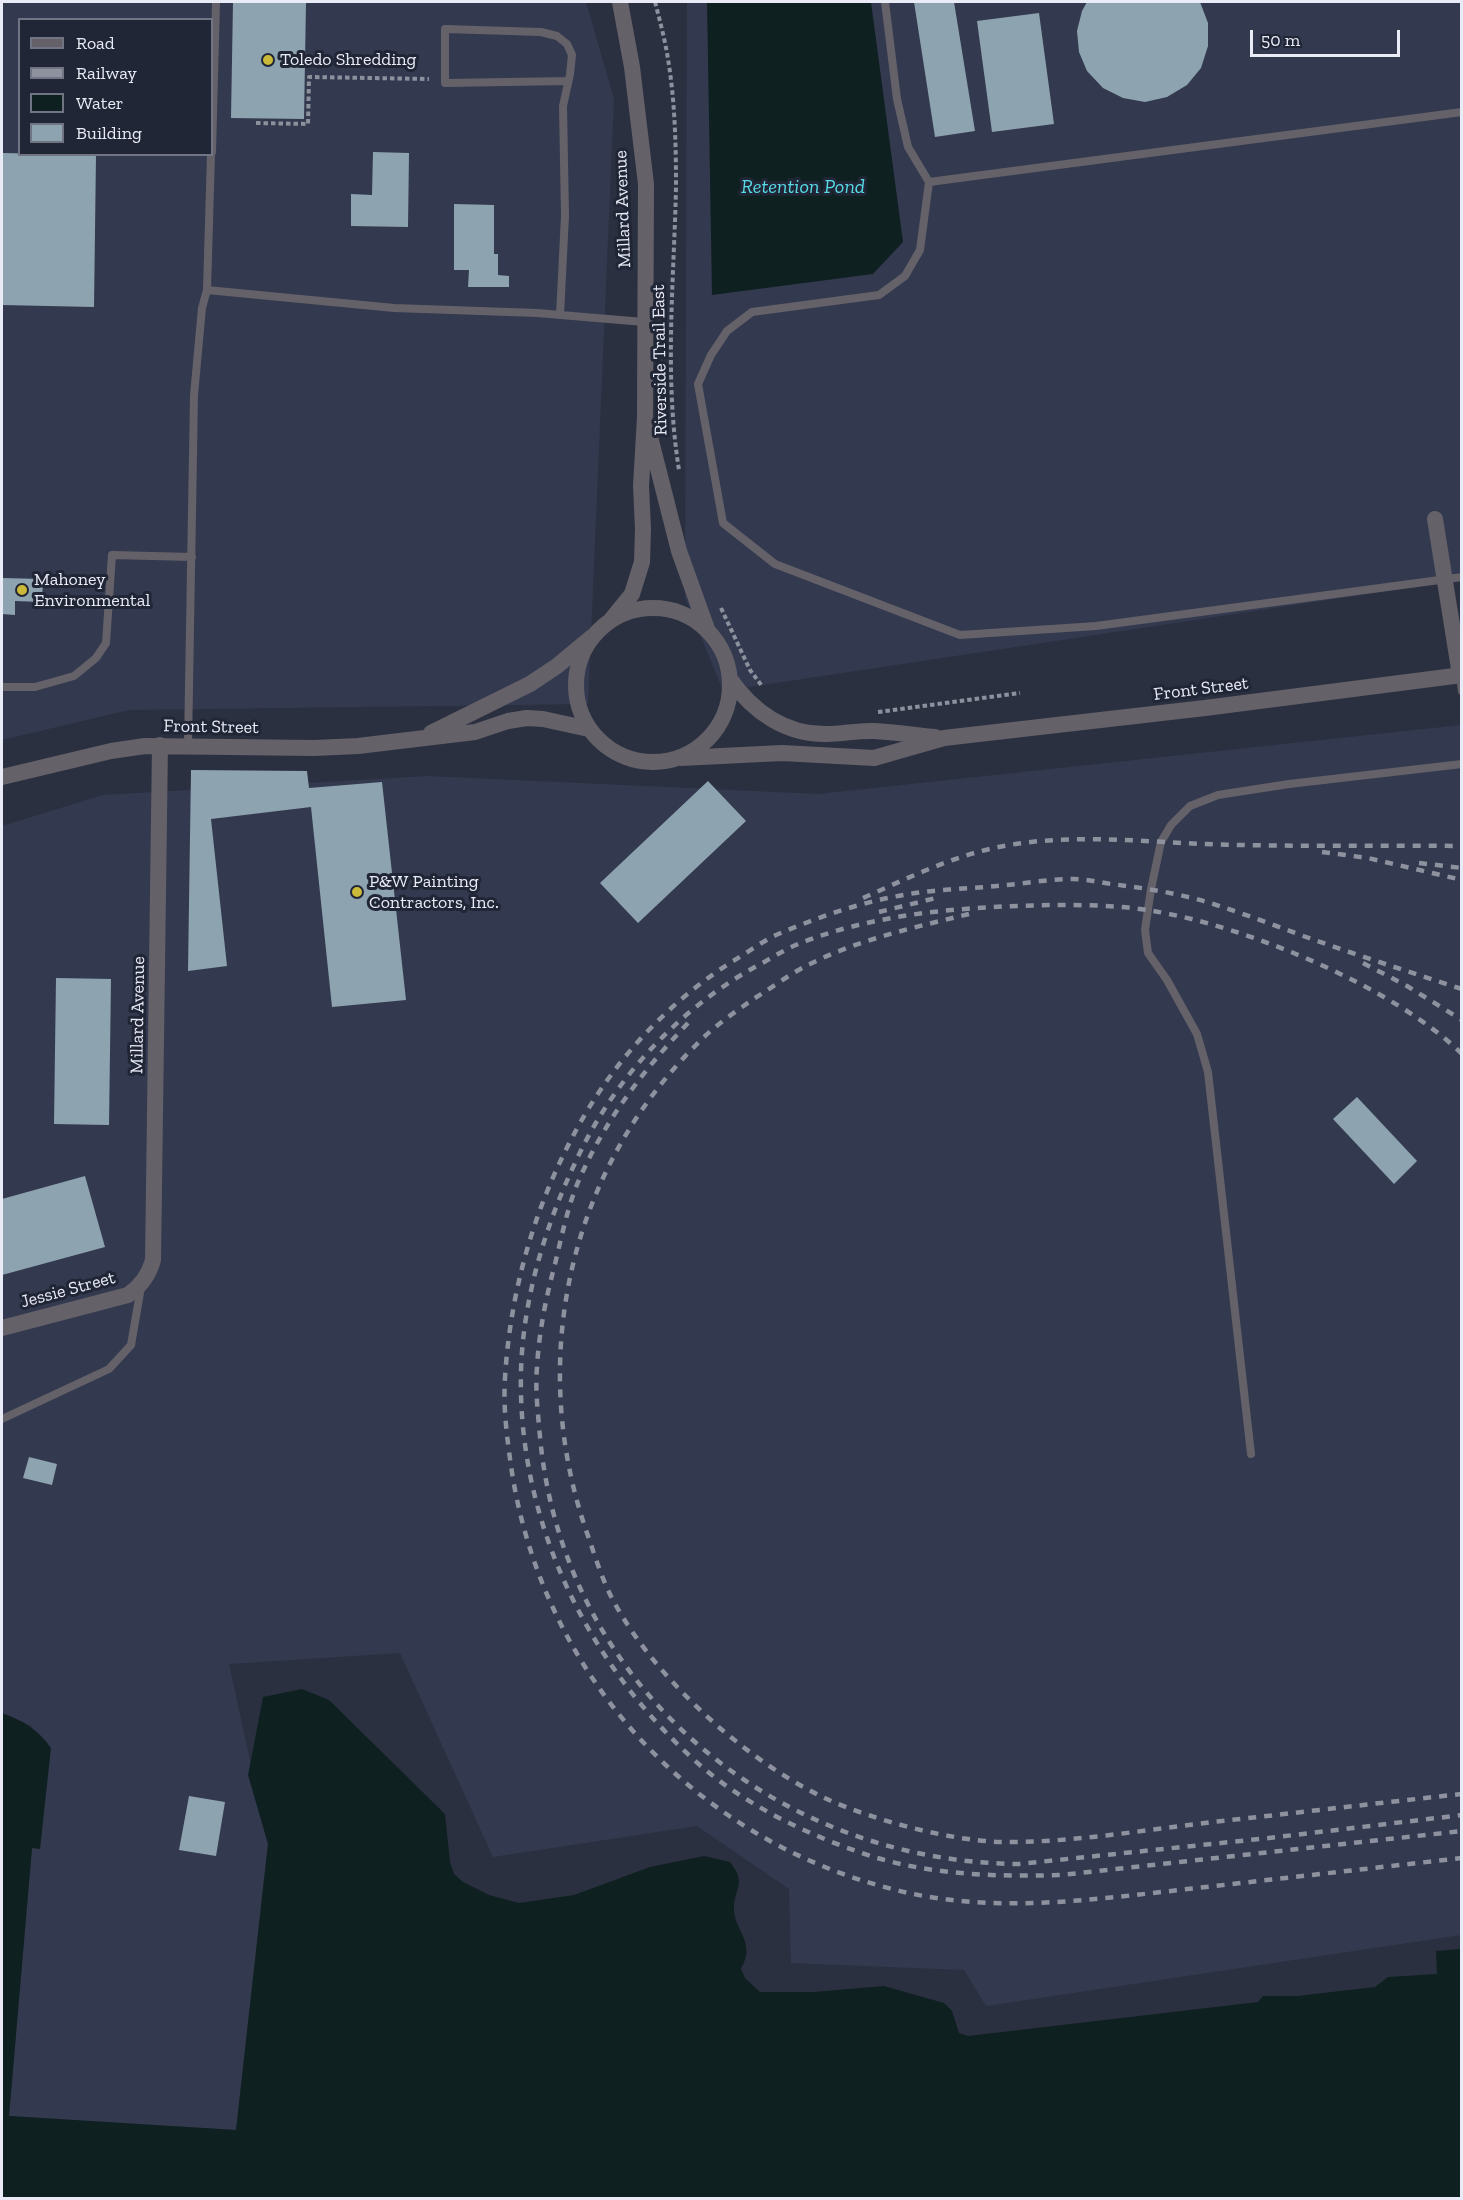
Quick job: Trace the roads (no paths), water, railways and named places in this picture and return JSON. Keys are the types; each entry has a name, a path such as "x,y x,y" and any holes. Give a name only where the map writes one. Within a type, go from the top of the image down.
{"street":[{"name":"Millard Avenue","path":"610,621 632,594 642,562 641,486 645,417 646,184 632,68 620,2"},
{"name":"Millard Avenue","path":"645,417 679,551 707,630"},
{"path":"1435,519 1453,579 1461,680"},
{"path":"660,609 686,615 707,630 723,652 730,679 730,698 721,723 704,744 681,758 657,763 633,760 611,750 589,729 578,705 576,679 582,654 592,637 610,621 634,610 660,609"},
{"name":"Front Street","path":"423,738 530,684 557,666 592,637"},
{"name":"Front Street","path":"730,679 763,715 801,732 828,734 872,730 944,738"},
{"name":"Front Street","path":"681,758 782,753 874,758 944,738 1461,680"},
{"name":"Front Street","path":"2,777 129,747 160,745 314,748 358,746 475,732 508,721 527,718 543,719 589,729"},
{"name":"Millard Avenue","path":"141,1283 151,1269 153,1260 160,745"},
{"name":"Jessie Street","path":"2,1328 128,1295 141,1283"}],"lane":[{"path":"213,115 216,2"},
{"path":"885,2 897,99 908,147 929,182 920,250 905,276 879,295 752,312 727,331 711,355 698,384 723,523 775,564 960,635 1096,626 1453,579"},
{"path":"560,315 565,216 562,106 568,81 572,55 567,44 556,36 541,32 445,29 445,83 568,81"},
{"path":"929,182 1461,112"},
{"path":"188,745 194,396 202,308 207,290 212,156"},
{"path":"207,290 394,308 560,315 644,322"},
{"path":"2,687 35,687 74,676 96,658 106,643 112,555 192,557"},
{"path":"1251,1454 1208,1072 1197,1034 1179,1000 1148,953 1146,942 1145,930 1151,889 1161,842 1171,825 1190,806 1218,795 1289,784 1461,764"},
{"path":"2,1419 110,1369 131,1345 141,1283"}],"water":[{"name":"Retention Pond","path":"707,2 871,2 903,242 873,274 712,295"},
{"path":"302,1689 329,1700 445,1814 450,1862 454,1874 463,1882 489,1895 519,1903 574,1895 650,1867 704,1856 730,1862 739,1880 734,1906 735,1915 747,1951 741,1969 745,1978 760,1992 813,1992 884,1986 944,2003 952,2011 959,2033 968,2036 1258,2002 1263,1996 1297,1996 1375,1987 1388,1977 1437,1974 1436,1951 1461,1949 1461,2198 2,2198 2,1713 30,1726 51,1748 40,1849 32,1848 9,2116 236,2130 268,1844 248,1775 263,1697"}],"railway":[{"path":"863,898 960,857 1020,843 1098,839 1235,845 1462,846"},
{"path":"1322,852 1368,858 1462,880"},
{"path":"1419,863 1462,868"},
{"path":"1462,989 1198,899 1078,879 931,891 892,897 841,910 776,935 708,978 662,1017 622,1061 588,1110 559,1164 535,1223 512,1315 505,1389 511,1466 528,1542 555,1613 592,1678 638,1737 692,1788 754,1832 822,1866 896,1890 934,1898 1009,1903 1084,1900 1462,1858"},
{"path":"879,912 940,897"},
{"path":"1462,1054 1433,1029 1398,1006 1359,983 1317,963 1231,930 1153,911 1088,905 987,907 894,918 863,924 803,942 736,978 707,998 654,1045 610,1100 576,1161 546,1237 531,1290 521,1371 523,1427 532,1483 547,1536 568,1588 594,1638 625,1684 661,1727 701,1766 736,1793 795,1826 881,1859 932,1870 983,1875 1061,1875 1462,1831"},
{"path":"969,914 848,947 803,968 755,998 718,1025 697,1044 653,1095 617,1150 590,1210 571,1272 561,1337 561,1402 569,1468 587,1533 602,1577 624,1620 648,1654 691,1701 721,1729 786,1777 848,1808 890,1822 958,1838 1000,1842 1053,1840 1462,1794"},
{"path":"1363,963 1407,986 1462,1020"},
{"path":"688,1023 658,1056 617,1110 579,1180 567,1215 546,1302 539,1341 536,1384 540,1437 557,1526 590,1608 637,1681 696,1743 765,1793 844,1831 929,1855 1019,1864 1462,1815"}],"place":[{"name":"Toledo Shredding","path":"268,60"},
{"name":"Mahoney Environmental","path":"22,590"},
{"name":"P&W Painting Contractors, Inc.","path":"357,892"}]}
